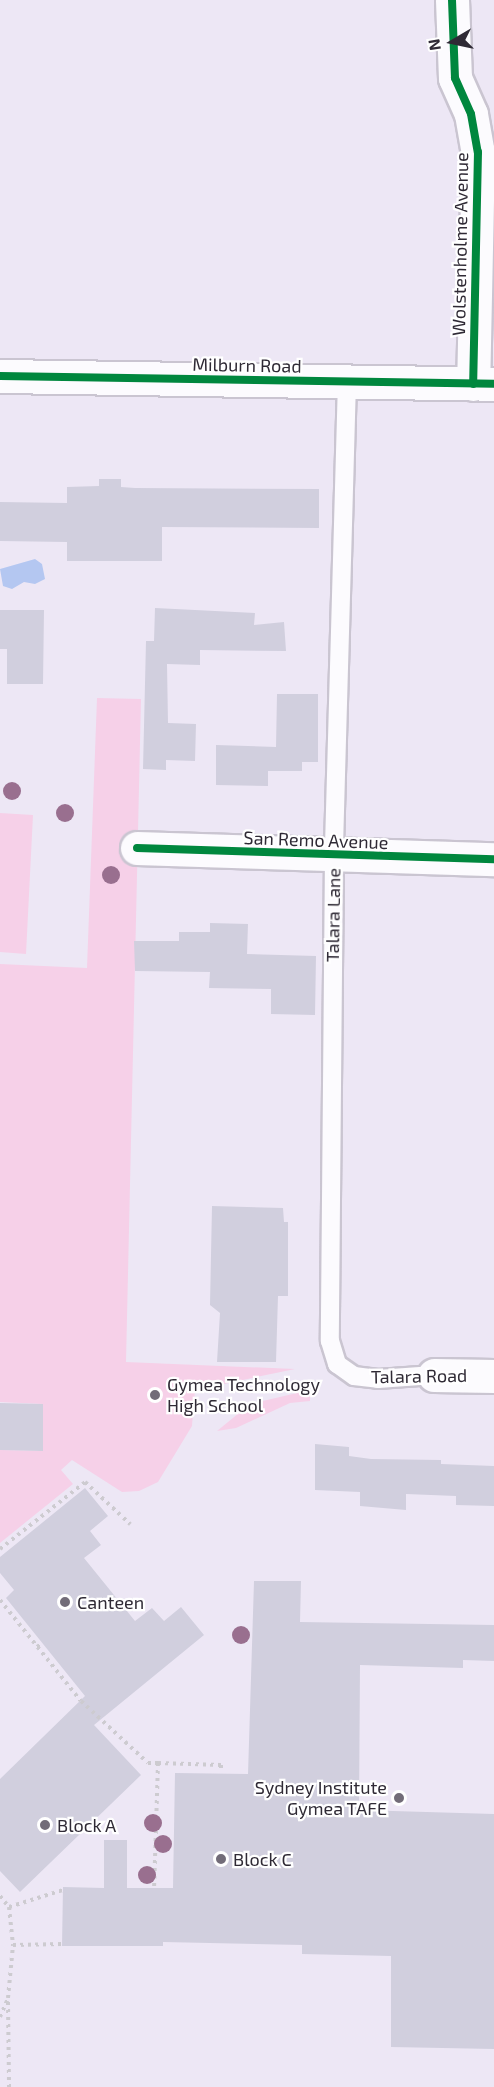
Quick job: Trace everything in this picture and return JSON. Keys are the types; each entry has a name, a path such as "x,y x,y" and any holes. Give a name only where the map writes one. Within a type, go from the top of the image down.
{"street":[{"name":"Wolstenholme Avenue","path":"452,0 455,78 471,114 478,152 484,384"},
{"name":"Milburn Road","path":"0,376 484,384"},
{"name":"San Remo Avenue","path":"137,848 334,856 494,859"},
{"name":"Talara Road","path":"434,1375 494,1376"}],"lane":[{"name":"Talara Lane","path":"330,1341 334,856 347,381"},
{"name":"Talara Road","path":"330,1341 337,1364 354,1376 378,1379 434,1375"}],"path":[{"path":"0,1549 85,1482 130,1524"},
{"path":"0,1600 81,1701 148,1763 221,1765 221,1773"},
{"path":"38,1647 42,1643"},
{"path":"154,1888 158,1762"},
{"path":"9,1907 63,1890"},
{"path":"0,1896 9,1907 13,1945 8,1998 9,2087"},
{"path":"13,1945 62,1944"},
{"path":"0,2017 8,1998"}],"shaded area":[{"path":"97,698 141,699 126,1362 295,1369 195,1390 192,1426 158,1482 139,1491 122,1492 72,1460 61,1470 73,1484 0,1543 0,1450 43,1451 43,1404 0,1402 0,964 87,968"},
{"path":"0,813 33,815 26,954 0,952"},
{"path":"310,1390 310,1401 290,1403 236,1428 217,1431 250,1404"}],"water":[{"path":"35,559 42,564 45,579 35,584 24,582 12,589 3,586 0,569"}],"building":[{"path":"99,479 121,479 121,487 135,488 319,489 319,528 162,527 162,561 67,561 67,542 0,541 0,502 67,503 67,487 99,486"},
{"path":"155,608 255,613 254,625 284,622 286,651 200,650 200,665 167,664 168,723 196,724 195,761 166,760 166,770 143,769 146,641 154,641"},
{"path":"0,610 44,610 43,684 7,684 7,649 0,649"},
{"path":"277,694 318,694 318,762 302,762 302,771 268,771 268,786 216,785 216,745 276,747"},
{"path":"210,923 248,924 247,954 316,956 315,1015 271,1014 271,989 209,988 210,972 135,971 134,941 179,941 179,932 210,932"},
{"path":"212,1206 283,1208 284,1222 288,1222 288,1296 278,1296 276,1362 217,1362 220,1313 210,1305"},
{"path":"0,1403 43,1404 43,1451 0,1450"},
{"path":"315,1444 349,1447 349,1456 371,1459 441,1460 441,1464 494,1466 494,1506 456,1505 456,1496 406,1494 406,1510 360,1506 360,1492 315,1490"},
{"path":"85,1488 108,1516 90,1531 101,1545 84,1558 135,1621 152,1608 164,1621 181,1607 204,1635 94,1725 141,1775 20,1892 0,1871 0,1779 85,1696 6,1598 14,1590 0,1573 0,1557"},
{"path":"254,1581 301,1581 300,1622 494,1625 494,1661 463,1660 463,1668 360,1665 359,1810 494,1814 494,2049 391,2047 391,1956 302,1954 302,1945 163,1942 163,1946 62,1946 63,1887 104,1888 104,1840 127,1840 127,1888 173,1888 175,1773 248,1774"}],"cycle path":[{"path":"452,0 455,78 471,114 478,152 473,384"},
{"path":"0,376 494,384"},
{"path":"137,848 494,859"}],"place":[{"name":"Gymea Technology High School","path":"155,1395"},
{"name":"Canteen","path":"65,1602"},
{"name":"Sydney Institute Gymea TAFE","path":"399,1798"},
{"name":"Block A","path":"45,1825"},
{"name":"Block C","path":"221,1859"}]}
